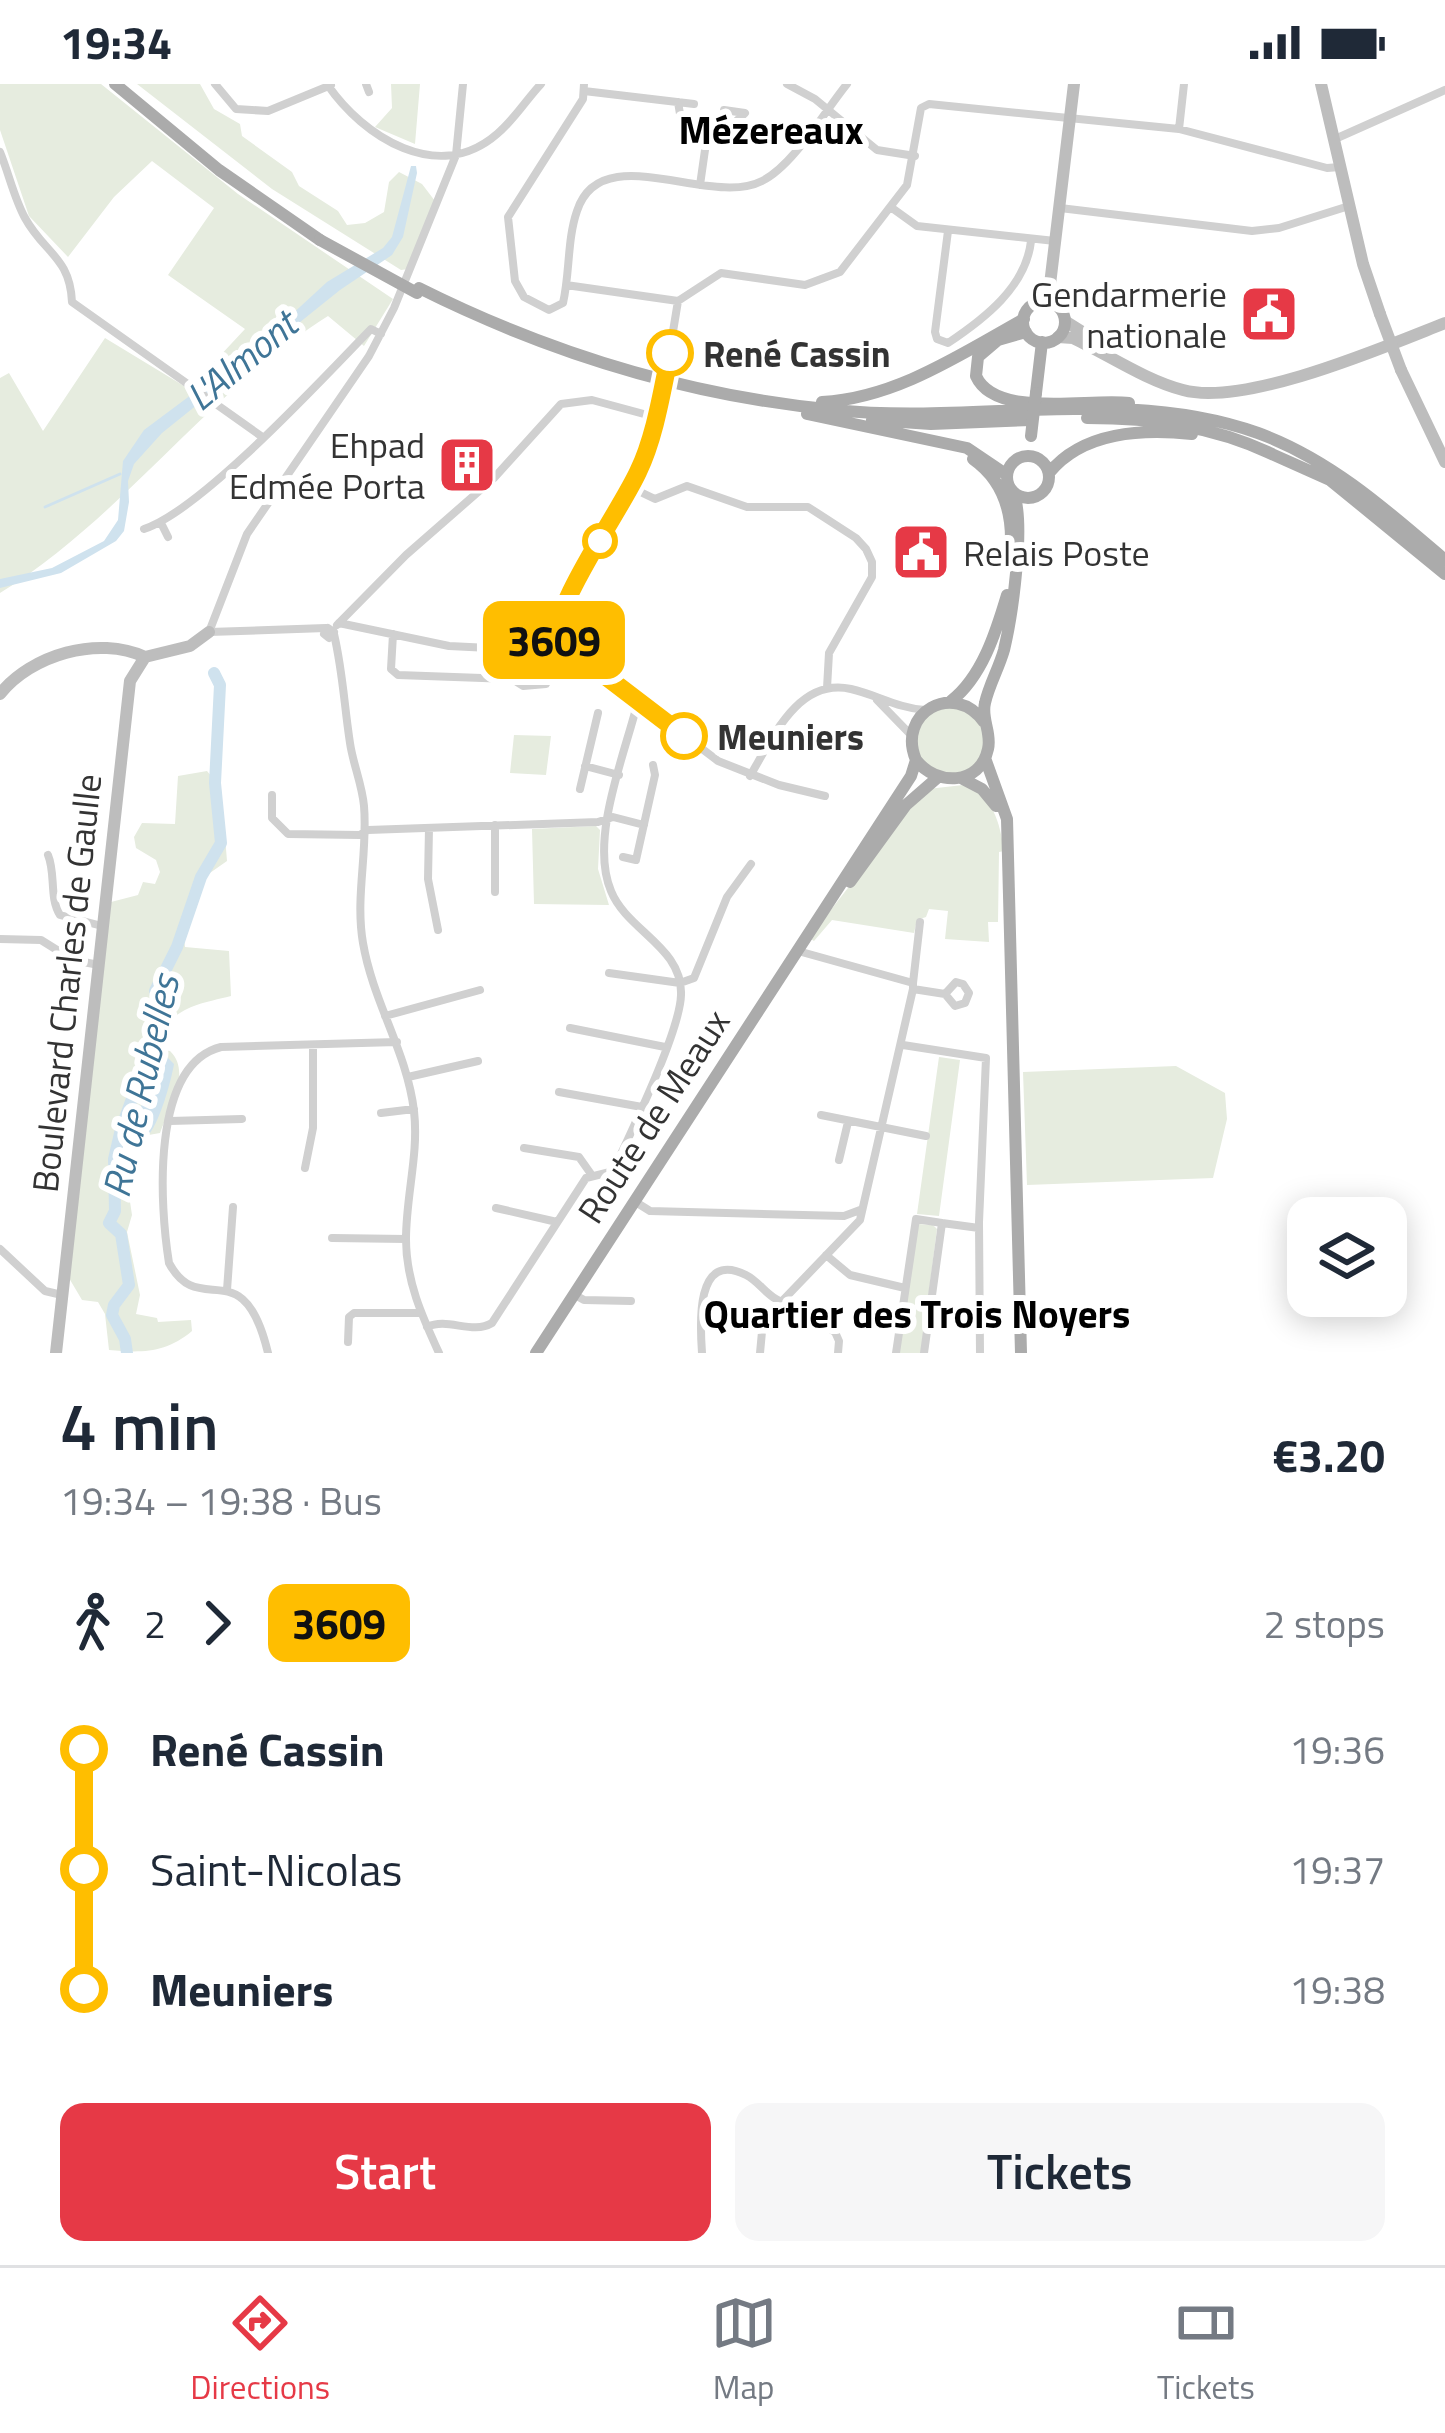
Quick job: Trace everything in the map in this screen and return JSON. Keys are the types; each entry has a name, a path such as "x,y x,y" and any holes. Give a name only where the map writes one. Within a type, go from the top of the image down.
{"main road":[{"path":"119,84 219,170 322,237 498,331 608,369 699,393 807,414 946,444 976,452 1007,475 1020,524 1007,635 986,700 984,722 989,739 985,758 974,772 961,778 937,778 916,760 910,735 925,710 951,701 966,687 988,647 1014,564 1012,523 998,484 982,465 946,444"},
{"path":"418,291 578,354 674,382 769,402 839,411 938,415 1174,412"},
{"path":"1042,343 1058,338 1065,322 1060,308 1048,302 1030,307 1025,325 978,357 979,383 994,397 1012,401 1115,401 1258,433 1299,452 1379,504 1445,560"},
{"path":"769,402 835,402 898,385 1025,325"},
{"path":"1025,325 1042,343"},
{"path":"1007,475 1031,436 1042,343"},
{"path":"807,414 931,424 1111,418 1213,431 1330,480 1445,574"},
{"path":"1046,467 1091,442 1130,433 1194,434 1272,454"},
{"path":"1020,524 1048,487 1046,467 1031,436"},
{"path":"1018,459 1030,456 1046,467"},
{"path":"1013,492 1024,498 1038,496"},
{"path":"951,701 970,707 984,722"},
{"path":"985,758 1007,819 1009,848 1021,1353"},
{"name":"Route de Meaux","path":"536,1353 911,776 916,760"},
{"name":"Route de Meaux","path":"822,912 861,869 906,805 937,778"},
{"path":"961,778 993,801 1009,848"}],"street":[{"path":"214,84 224,100 250,112 268,111 330,85 366,128 409,150 456,155 496,135 541,84"},
{"path":"0,694 18,674 51,656 95,650 133,652 145,658 201,641 209,632 247,534 381,334 456,155 464,84"},
{"path":"787,84 877,149 914,155"},
{"path":"694,104 584,87 508,217 511,262 524,297 549,310 563,303 575,216 587,191 602,181 630,175 731,188 767,179 848,84"},
{"path":"1048,302 1074,84"},
{"path":"1179,129 1184,84"},
{"path":"1321,84 1380,314 1445,462"},
{"path":"1334,140 1445,90"},
{"path":"678,102 681,120 690,126 726,130 745,113 724,110"},
{"path":"566,285 677,301 721,273 806,285 826,280 844,268 907,185 921,108 929,104 1179,129 1327,168 1340,167"},
{"path":"700,185 708,129"},
{"path":"0,152 23,214 67,271 72,302 262,436"},
{"path":"1059,207 1252,231 1279,228 1349,206"},
{"path":"892,208 917,226 1055,242"},
{"path":"948,231 935,332 937,339 948,344 1006,295 1029,260 1031,241"},
{"path":"394,634 391,669 398,675 512,679 523,686 543,686 549,681 555,633 643,460 668,362 677,301"},
{"path":"1065,322 1166,378 1220,387 1316,362 1445,319"},
{"path":"1058,338 1073,338 1184,391 1226,394 1344,360 1445,319"},
{"path":"144,529 161,523 206,488 371,329 381,334"},
{"path":"331,632 406,555 494,478 561,404 592,400 655,417"},
{"path":"630,487 655,500 687,486 747,507 798,505 856,538 872,562 872,577 829,653 827,688"},
{"path":"161,523 168,537"},
{"path":"209,632 303,629 394,634 449,646 554,651 589,666 718,761 750,776 825,796"},
{"path":"331,632 339,652 350,741 364,803 360,921 370,972 397,1042 414,1109 416,1148 406,1239 420,1313 439,1353"},
{"name":"Boulevard Charles de Gaulle","path":"56,1353 130,681 145,658"},
{"path":"750,776 792,709 827,688 848,688 925,710"},
{"path":"876,699 910,735"},
{"path":"592,1174 605,1174 615,1167 678,1012 680,983 666,952 634,926 610,891 604,853 638,701"},
{"path":"580,789 598,713"},
{"path":"623,857 635,860 656,776 653,765"},
{"path":"585,766 619,775"},
{"path":"272,795 272,818 288,834 614,817 644,825"},
{"path":"495,825 495,892"},
{"path":"429,828 428,879 438,930"},
{"path":"48,855 54,906 60,915 103,926"},
{"path":"609,973 680,983 694,978 727,897 751,864"},
{"path":"760,1353 760,1327 860,1220 903,1045 920,922"},
{"path":"0,939 41,940 73,960 99,965"},
{"path":"797,950 945,994"},
{"path":"386,1016 480,990"},
{"path":"570,1028 665,1047"},
{"path":"268,1353 256,1313 243,1297 227,1290 194,1287 178,1277 169,1263 160,1173 184,1075 202,1053 233,1046 397,1042"},
{"path":"903,1045 986,1058 980,1353"},
{"path":"305,1168 313,1128 313,1046"},
{"path":"408,1077 478,1060"},
{"path":"559,1091 642,1107"},
{"path":"381,1114 414,1109"},
{"path":"821,1115 926,1136"},
{"path":"170,1121 242,1119"},
{"path":"839,1160 848,1122"},
{"path":"524,1148 579,1157 592,1174"},
{"path":"427,1327 435,1323 487,1328 592,1174"},
{"path":"634,1202 650,1211 844,1216 861,1209"},
{"path":"227,1290 233,1208"},
{"path":"496,1208 557,1222"},
{"path":"844,1216 844,1236"},
{"path":"896,1353 916,1219 979,1228"},
{"path":"924,1353 941,1222"},
{"path":"332,1238 406,1239"},
{"path":"0,1249 45,1291 62,1295"},
{"path":"826,1255 850,1275 905,1288"},
{"path":"702,1353 699,1304 715,1273 742,1273 835,1332 838,1353"},
{"path":"573,1294 584,1300 631,1301"},
{"path":"348,1342 354,1313 420,1313"}],"shaded area":[{"path":"0,84 101,84 238,194 393,299 364,346 328,316 284,347 86,529 0,593 0,378 9,373 43,431 105,338 189,389 245,329 168,275 214,208 152,161 114,197 68,257 29,216 0,130"},
{"path":"137,84 200,84 214,109 240,124 242,136 292,172 299,186 338,211 347,225 365,223 384,212 389,182 399,172 422,184 435,201 408,269 401,270 272,189"},
{"path":"391,84 420,84 415,144 375,127 392,108"},
{"path":"950,707 974,717 984,741 974,765 950,775 926,765 916,741 926,717"},
{"path":"514,735 551,736 546,775 510,773"},
{"path":"207,771 221,788 227,861 207,875 184,938 185,947 229,951 231,996 193,1006 167,1025 153,1049 170,1051 176,1060 179,1080 173,1102 160,1133 126,1139 122,1148 132,1215 127,1232 140,1295 136,1314 158,1322 191,1320 192,1331 153,1350 109,1350 105,1314 98,1302 82,1300 66,1273 111,902 138,895 143,882 155,884 160,872 156,860 136,848 134,837 142,823 175,824 178,776"},
{"path":"963,785 988,802 1004,851 999,852 998,922 988,922 989,942 945,939 948,911 929,909 926,917 917,920 914,933 832,920 814,941 809,938 928,789"},
{"path":"596,826 600,830 598,869 609,905 534,904 532,829"},
{"path":"939,1057 960,1060 939,1216 917,1214"},
{"path":"1176,1066 1225,1093 1227,1119 1213,1178 1027,1185 1023,1072"},
{"path":"918,1224 937,1229 921,1353 899,1353"}],"water":[{"name":"L'Almont","path":"411,166 416,166 417,173 403,237 392,255 340,290 162,433 134,464 124,531 116,541 61,573 0,588 0,579 52,568 104,541 118,520 123,461 144,430 262,342 327,282 383,248 392,237"},
{"path":"166,1056 174,1064 165,1100 150,1133 142,1132 137,1125 144,1093 159,1059"}],"waterway":[{"path":"45,507 120,474"},
{"name":"Ru de Rubelles","path":"127,1353 112,1315 129,1285 121,1234 109,1223 115,1211 114,1159 161,1019 155,991 177,947 201,877 221,843 215,783 220,685 214,673"}],"bus line":[{"name":"3609","path":"670,353 638,473 581,575 553,647 608,678 684,736"}],"place":[{"name":"Gendarmerie nationale","path":"1269,314"},
{"name":"René Cassin","path":"670,353"},
{"name":"Ehpad Edmée Porta","path":"467,465"},
{"name":"Relais Poste","path":"921,552"},
{"name":"Meuniers","path":"684,736"}],"district":[{"name":"Mézereaux","path":"771,129"},
{"name":"Quartier des Trois Noyers","path":"917,1313"}]}
